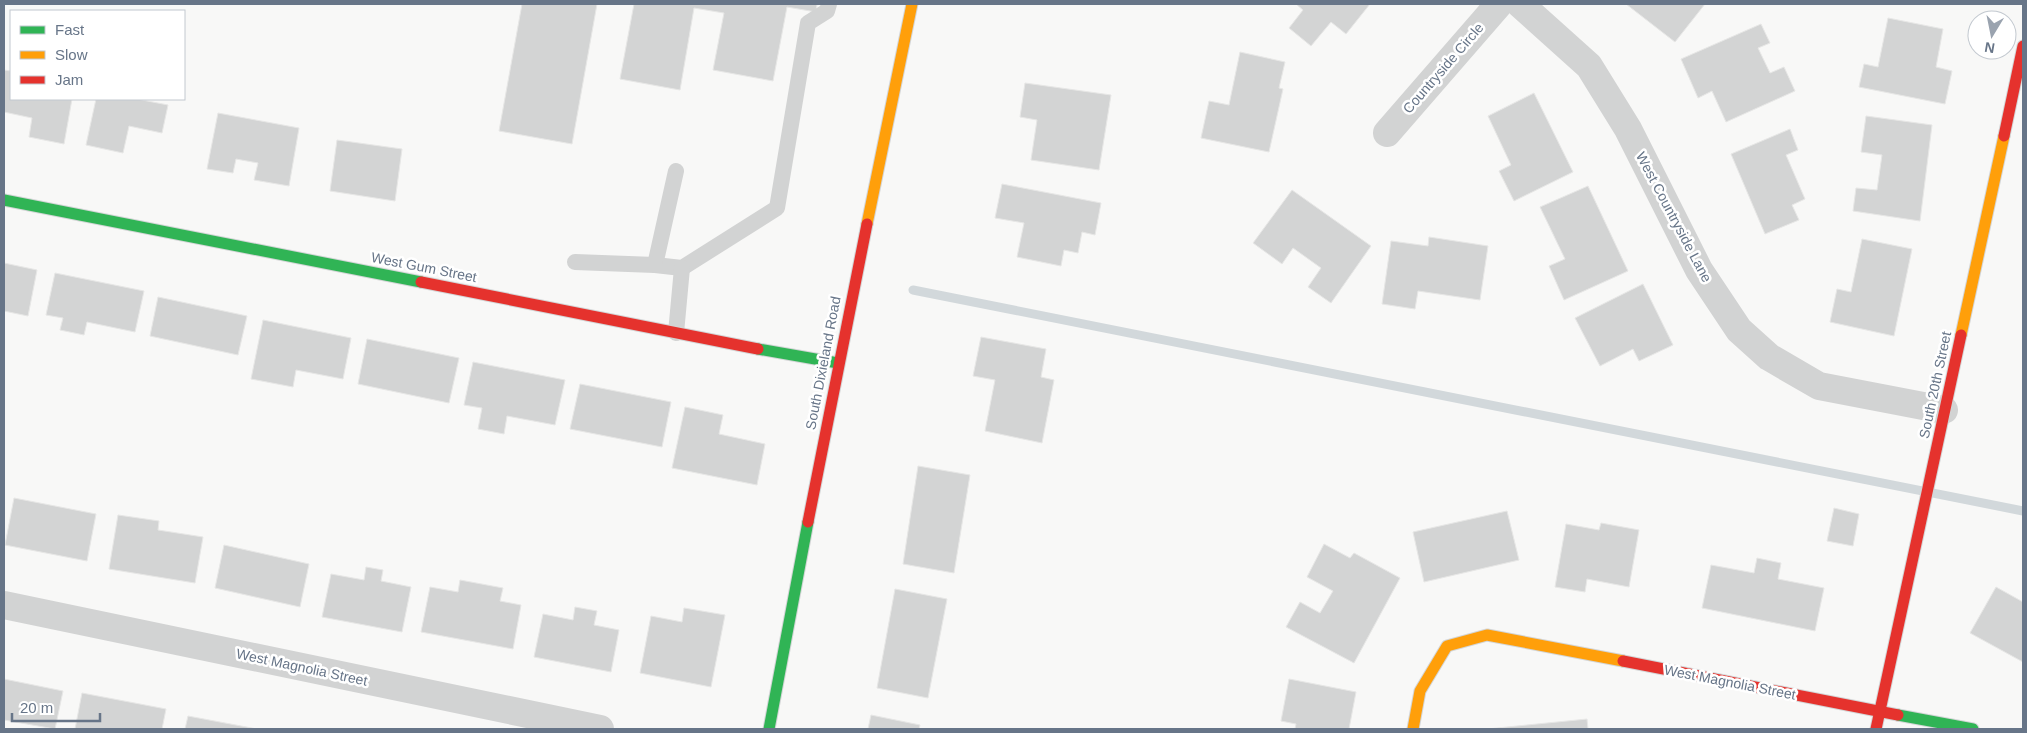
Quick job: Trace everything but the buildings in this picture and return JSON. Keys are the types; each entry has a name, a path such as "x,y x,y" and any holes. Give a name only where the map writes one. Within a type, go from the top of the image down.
{"street":[{"name":"South Dixieland Road","path":"768,729 838,362 912,4"},
{"name":"Countryside Circle","path":"1387,133 1499,4"},
{"name":"West Countryside Lane","path":"1520,4 1589,66 1628,129 1699,270 1739,330 1769,357 1819,386 1944,410"},
{"name":"South 20th Street","path":"1876,729 2023,46"},
{"name":"West Gum Street","path":"4,200 805,358 838,362"},
{"name":"West Magnolia Street","path":"4,605 600,729"},
{"name":"West Magnolia Street","path":"1413,729 1420,691 1447,646 1487,635 1973,729"}],"lane":[{"path":"575,262 656,265 682,268 777,208 805,16 827,11 829,4"},
{"path":"656,265 676,171"},
{"path":"676,332 682,268"}],"waterway":[{"path":"913,290 2023,511"}],"traffic: fast":[{"path":"4,200 421,282"},
{"path":"758,349 838,363"},
{"path":"769,729 808,522"},
{"path":"1898,715 1973,729"}],"traffic: slow":[{"path":"867,224 912,4"},
{"path":"1961,335 2004,136"},
{"path":"1413,729 1420,691 1447,646 1487,635 1623,661"}],"traffic: jam":[{"path":"2004,136 2023,46"},
{"path":"808,522 867,224"},
{"path":"421,282 758,349"},
{"path":"1876,729 1961,335"},
{"path":"1623,661 1898,715"}]}
